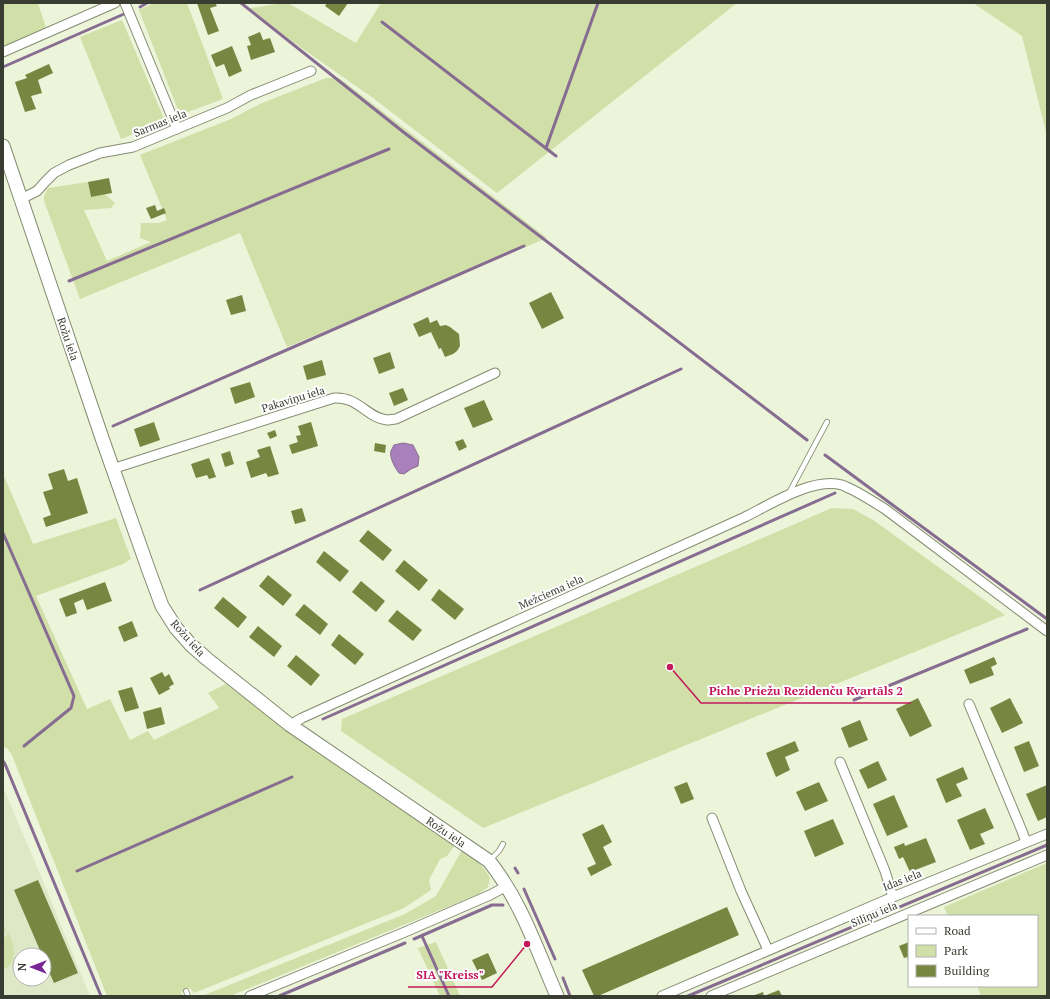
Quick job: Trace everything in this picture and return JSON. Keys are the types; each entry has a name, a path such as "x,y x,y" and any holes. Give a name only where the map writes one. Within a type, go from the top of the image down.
{"street":[{"path":"3,52 115,3"},
{"path":"124,3 177,129"},
{"name":"Sarmas iela","path":"21,199 37,191 54,173 100,153 133,147 227,108 251,95 311,71"},
{"name":"Rožu iela","path":"3,146 112,469 162,606 176,628 191,645 207,659 290,725 489,861 507,886 523,915 557,996"},
{"name":"Pakaviņu iela","path":"112,469 334,398 351,400 377,417 386,420 396,419 495,373"},
{"name":"Mežciema iela","path":"290,725 745,517 787,496 823,484 842,485 861,494 885,509 1047,631"},
{"path":"969,704 1026,842"},
{"path":"840,762 885,871 893,897"},
{"path":"712,818 741,891 768,950"},
{"name":"Idas iela","path":"662,996 893,897 1047,834"},
{"name":"Siliņu iela","path":"711,996 1047,855"},
{"path":"250,996 405,932 490,895 507,886"}],"lane":[{"path":"787,496 827,422"},
{"path":"489,861 499,851 503,844"}],"shaded area":[{"path":"403,443 413,445 419,457 418,466 404,474 397,471 391,456 391,451 394,445"},
{"path":"3,787 40,874 90,996 3,996"}],"green space":[{"path":"3,3 38,3 46,28 3,48"},
{"path":"154,3 187,3 223,99 180,115 139,10"},
{"path":"288,3 356,43 381,3 737,3 497,193 373,98 246,9"},
{"path":"973,3 1047,3 1047,136 1022,36"},
{"path":"122,20 165,121 121,139 80,37"},
{"path":"326,78 339,78 547,238 287,347 240,233 80,299 44,201 44,196 48,188 88,182 91,197 105,194 115,203 111,208 84,210 107,261 151,242 140,238 141,223 159,223 167,220 140,155 231,119 262,103"},
{"path":"4,476 33,544 116,518 131,559 123,564 36,596 87,709 110,699 130,740 148,731 154,740 219,708 208,693 226,684 327,759 455,845 447,856 440,859 429,880 431,890 404,908 194,993 190,988 181,992 183,996 107,996 12,755 7,748 3,747"},
{"path":"832,508 853,509 873,520 1005,615 483,828 341,731 342,719"},
{"path":"462,850 481,865 490,878 488,887 479,894 230,996 202,996 405,914 436,896"},
{"path":"1047,863 1047,996 981,996 977,987 1038,987 1038,915 948,915 944,907"},
{"path":"8,932 14,947 12,947 12,961 9,966 3,970 3,938 6,937"},
{"path":"436,942 460,996 440,996 418,948"}],"building":[{"path":"197,3 215,3 217,6 210,8 219,31 208,35"},
{"path":"327,3 348,3 339,16 325,6"},
{"path":"260,32 263,40 270,38 275,52 251,60 247,46 251,45 248,37"},
{"path":"232,46 242,71 229,77 224,64 216,67 211,55"},
{"path":"49,64 53,73 38,80 42,93 31,96 36,109 25,112 15,82 27,78 25,75"},
{"path":"109,178 112,193 91,197 88,182"},
{"path":"155,205 157,211 164,208 166,213 151,219 146,208"},
{"path":"551,292 564,318 542,329 529,303"},
{"path":"242,295 246,311 231,315 226,300"},
{"path":"428,317 430,323 437,320 440,326 446,325 459,334 460,346 457,351 445,357 441,348 439,349 431,332 419,337 413,324"},
{"path":"390,352 395,368 379,374 373,358"},
{"path":"322,360 326,375 307,380 303,366"},
{"path":"250,382 255,397 235,404 230,388"},
{"path":"403,388 408,400 394,406 389,393"},
{"path":"484,400 493,420 473,428 464,408"},
{"path":"154,422 160,440 140,447 134,429"},
{"path":"311,422 318,446 292,454 289,445 298,442 296,436 301,435 298,426"},
{"path":"275,430 277,436 270,439 267,433"},
{"path":"463,439 467,447 459,451 455,442"},
{"path":"375,443 386,445 385,453 374,451"},
{"path":"270,446 279,474 268,477 266,473 251,478 246,462 260,457 257,450"},
{"path":"230,451 234,464 225,467 221,454"},
{"path":"209,458 216,477 209,479 207,475 196,478 191,464"},
{"path":"64,469 68,481 77,478 88,513 46,527 43,518 51,515 43,492 53,489 48,474"},
{"path":"302,508 306,521 295,524 291,511"},
{"path":"368,530 392,550 383,561 359,541"},
{"path":"324,551 349,571 340,582 316,562"},
{"path":"404,560 428,580 419,591 395,571"},
{"path":"268,575 292,595 283,606 259,586"},
{"path":"361,581 385,601 376,612 352,592"},
{"path":"105,582 112,601 87,610 83,599 74,603 77,613 66,617 59,599"},
{"path":"439,589 464,609 455,620 431,600"},
{"path":"223,597 247,617 238,628 214,608"},
{"path":"304,604 328,624 320,635 295,615"},
{"path":"397,610 422,630 413,641 388,621"},
{"path":"132,621 138,636 124,642 118,627"},
{"path":"258,626 282,646 274,657 249,637"},
{"path":"339,634 364,654 355,665 331,645"},
{"path":"296,655 320,675 311,686 287,666"},
{"path":"994,657 997,664 991,667 994,675 970,684 964,670"},
{"path":"162,672 165,677 169,674 174,684 169,687 170,689 159,695 150,678"},
{"path":"132,687 139,708 125,712 118,691"},
{"path":"918,698 932,726 910,737 896,709"},
{"path":"1010,698 1023,723 1002,733 990,708"},
{"path":"161,707 165,724 147,729 143,712"},
{"path":"860,720 868,740 849,748 841,728"},
{"path":"795,741 799,751 785,757 790,770 776,777 766,753"},
{"path":"1029,741 1039,766 1024,772 1014,747"},
{"path":"878,761 887,780 868,789 859,770"},
{"path":"963,767 968,779 956,784 962,796 946,803 936,779"},
{"path":"687,782 694,799 681,804 674,787"},
{"path":"819,782 828,801 805,811 796,792"},
{"path":"1047,785 1047,817 1038,821 1026,794"},
{"path":"894,795 908,827 887,836 873,804"},
{"path":"985,808 994,828 980,834 985,844 970,850 957,820"},
{"path":"833,819 844,844 815,857 804,831"},
{"path":"603,824 612,842 603,847 612,865 591,876 587,868 596,864 582,834"},
{"path":"926,838 936,862 910,872 903,857 899,859 894,847 904,843 905,846"},
{"path":"38,880 78,973 54,983 52,978 52,947 39,947 14,890"},
{"path":"727,907 739,935 598,996 594,996 582,970"},
{"path":"908,942 908,960 907,957 904,958 899,946"},
{"path":"488,953 497,973 482,980 472,960"},
{"path":"779,990 782,996 764,996"},
{"path":"763,992 764,996 752,996"}],"waterway":[{"path":"140,7 147,3"},
{"path":"241,3 402,131 807,440"},
{"path":"546,148 598,3"},
{"path":"3,67 124,14"},
{"path":"382,22 556,156"},
{"path":"69,281 389,149"},
{"path":"113,426 524,246"},
{"path":"200,590 681,369"},
{"path":"825,455 1047,619"},
{"path":"323,719 835,493"},
{"path":"3,533 74,696 71,708 24,746"},
{"path":"854,700 1027,629"},
{"path":"3,761 101,996"},
{"path":"77,871 292,777"},
{"path":"688,996 1047,845"},
{"path":"515,868 518,873"},
{"path":"524,889 555,959"},
{"path":"414,939 492,905 503,905"},
{"path":"422,936 449,996"},
{"path":"279,996 405,943"},
{"path":"563,978 570,996"}],"place":[{"name":"Piche Priežu Rezidenču Kvartāls 2","path":"670,667"},
{"name":"SIA \"Kreiss\"","path":"527,944"}]}
